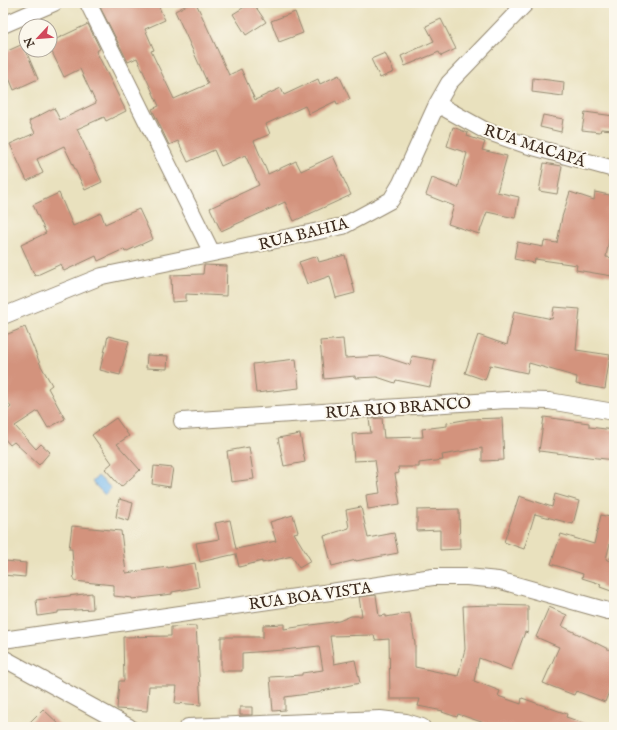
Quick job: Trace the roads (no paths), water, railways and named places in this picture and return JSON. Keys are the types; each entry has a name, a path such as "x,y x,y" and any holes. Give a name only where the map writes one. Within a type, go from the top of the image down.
{"street":[{"path":"3,25 54,3"},
{"path":"88,3 212,253"},
{"name":"RUA BAHIA","path":"3,316 102,276 343,226 391,200 401,183 437,104 449,84 526,3"},
{"name":"RUA MACAPÁ","path":"437,104 486,131 526,145 614,170"},
{"name":"RUA RIO BRANCO","path":"182,421 507,400 550,401 614,412"},
{"name":"RUA BOA VISTA","path":"3,640 433,578 467,577 498,580 614,612"},
{"path":"3,658 129,727"},
{"path":"188,727 380,719 406,722 422,727"}],"water":[{"path":"98,476 111,488 105,495 92,482"}]}
